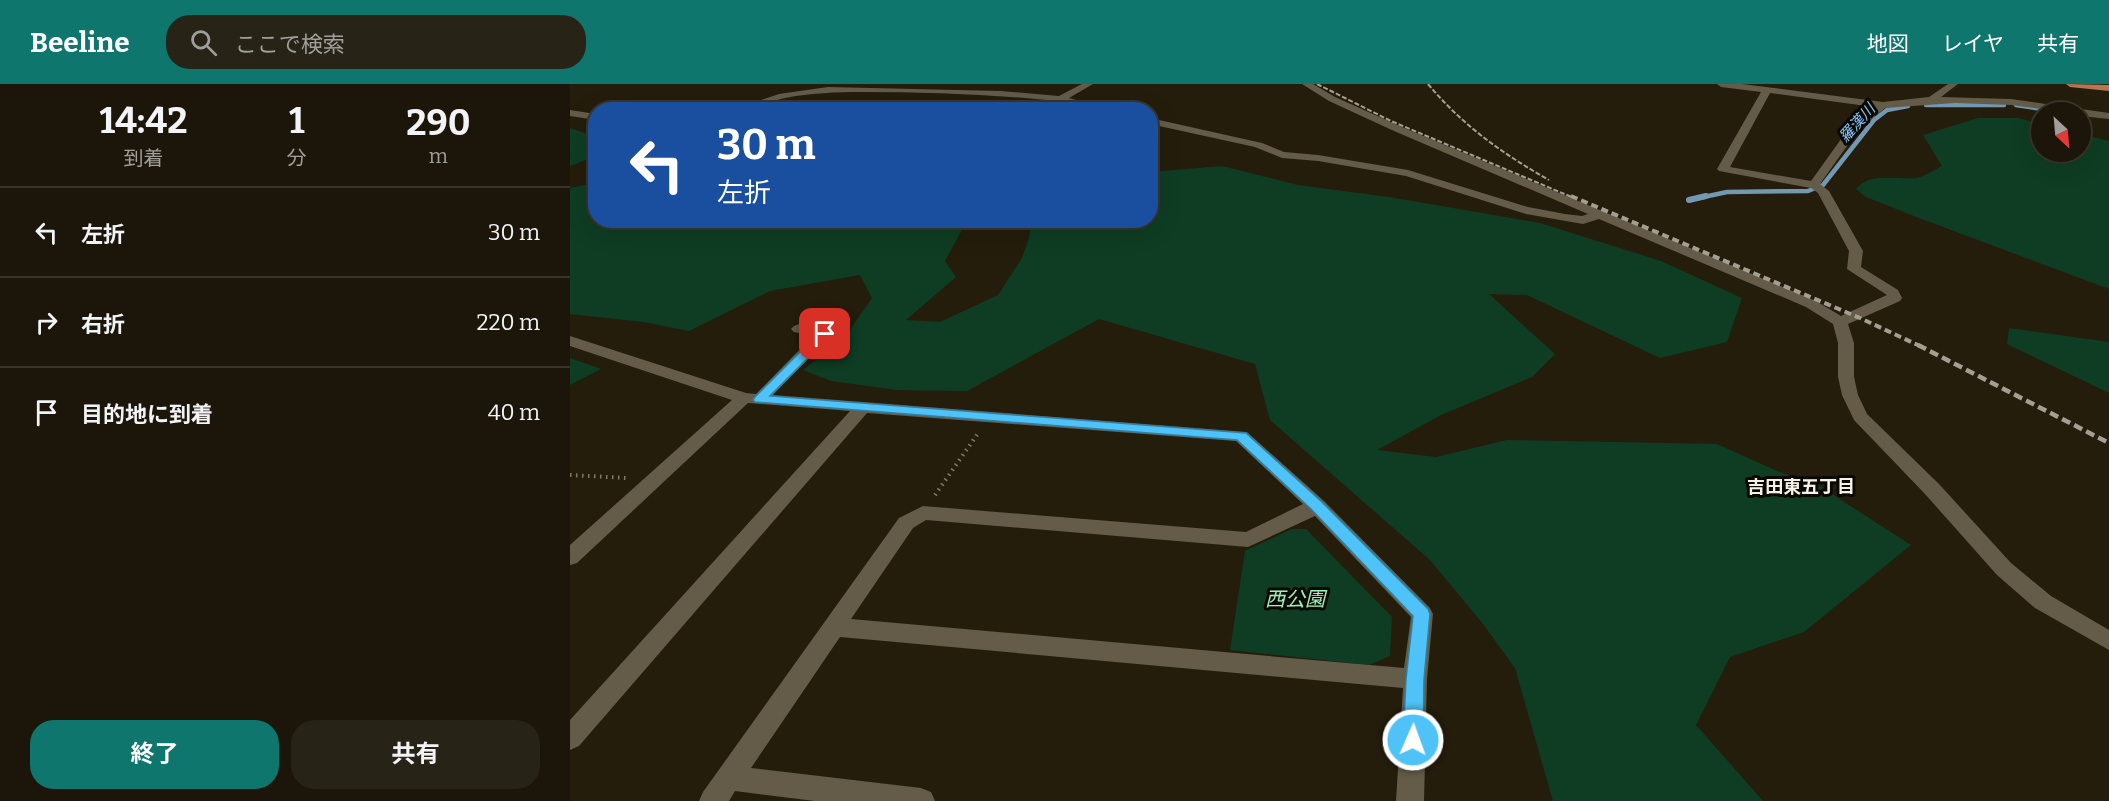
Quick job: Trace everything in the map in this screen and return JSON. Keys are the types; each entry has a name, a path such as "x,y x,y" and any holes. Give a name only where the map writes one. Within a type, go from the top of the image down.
{"main road":[{"path":"2070,84 2109,88"}],"street":[{"path":"1062,98 1089,84"},
{"path":"1306,84 1388,125 1810,304 1840,322 1846,343 1846,377 1850,395 1860,416 1932,489 2004,569 2043,602 2109,641"},
{"path":"1721,84 1883,105 1931,100 2011,102 2031,105"},
{"path":"1931,100 1954,84"},
{"path":"764,102 791,94 900,90 1062,98 1077,102"},
{"path":"1767,90 1723,169 1814,185 1828,198 1856,251 1854,269 1893,293 1895,298 1840,322"},
{"path":"1814,185 1843,143 1873,110 1883,105"},
{"path":"570,113 588,116"},
{"path":"2091,114 2109,116"},
{"path":"1158,123 1258,145 1282,155 1318,158 1408,173 1545,214 1583,220 1599,215"},
{"path":"570,556 654,479 752,399 825,334 799,329"},
{"path":"570,341 752,399 1241,436 1317,506 1422,614 1415,679 1410,801"},
{"path":"570,738 862,408"},
{"path":"712,801 906,523 922,513 1248,540 1317,506"},
{"path":"835,627 1415,679"},
{"path":"729,778 921,801"}],"path":[{"path":"922,513 991,416"},
{"path":"570,475 654,479"}],"green space":[{"path":"1978,118 2018,118 2031,121 2031,162 2091,162 2091,136 2109,141 2109,289 1919,218 1866,197 1856,189 1868,180 1916,178 1942,166 1923,135"},
{"path":"570,128 588,134 588,158 570,166"},
{"path":"1222,166 1298,185 1389,197 1540,223 1661,261 1742,298 1727,342 1660,358 1527,295 1489,294 1555,354 1532,377 1441,415 1377,450 1436,457 1507,440 1717,444 1777,471 1821,487 1911,545 1804,632 1730,657 1696,725 1763,801 1553,801 1515,668 1483,624 1430,560 1270,420 1255,364 1099,319 967,391 897,390 831,381 803,370 845,337 872,298 860,275 770,291 689,331 643,322 570,314 570,188 588,184 588,228 963,228 945,261 956,277 906,320 940,322 998,295 1022,258 1030,228 1158,228 1158,171"},
{"path":"2009,328 2109,342 2109,393 2007,344"},
{"path":"570,358 601,369 570,385"},
{"name":"西公園","path":"1292,529 1306,529 1392,617 1390,656 1369,665 1230,650 1245,551"}],"waterway":[{"name":"羅漢川","path":"1926,105 2004,105"},
{"name":"羅漢川","path":"2016,105 2031,107"},
{"name":"羅漢川","path":"1699,198 1727,192 1808,191 1823,185 1874,120 1887,110 1908,106"},
{"name":"羅漢川","path":"1689,200 1706,196"}],"railway":[{"path":"1317,84 1391,121 1574,198"},
{"path":"1428,84 1455,113 1484,138 1549,180"},
{"path":"1571,196 1860,318 1921,346"},
{"path":"1921,346 2109,443"}],"district":[{"name":"吉田東五丁目","path":"1801,487"}],"route":[{"path":"825,334 759,400 1241,436 1317,506 1422,614 1415,679 1413,740"}]}
